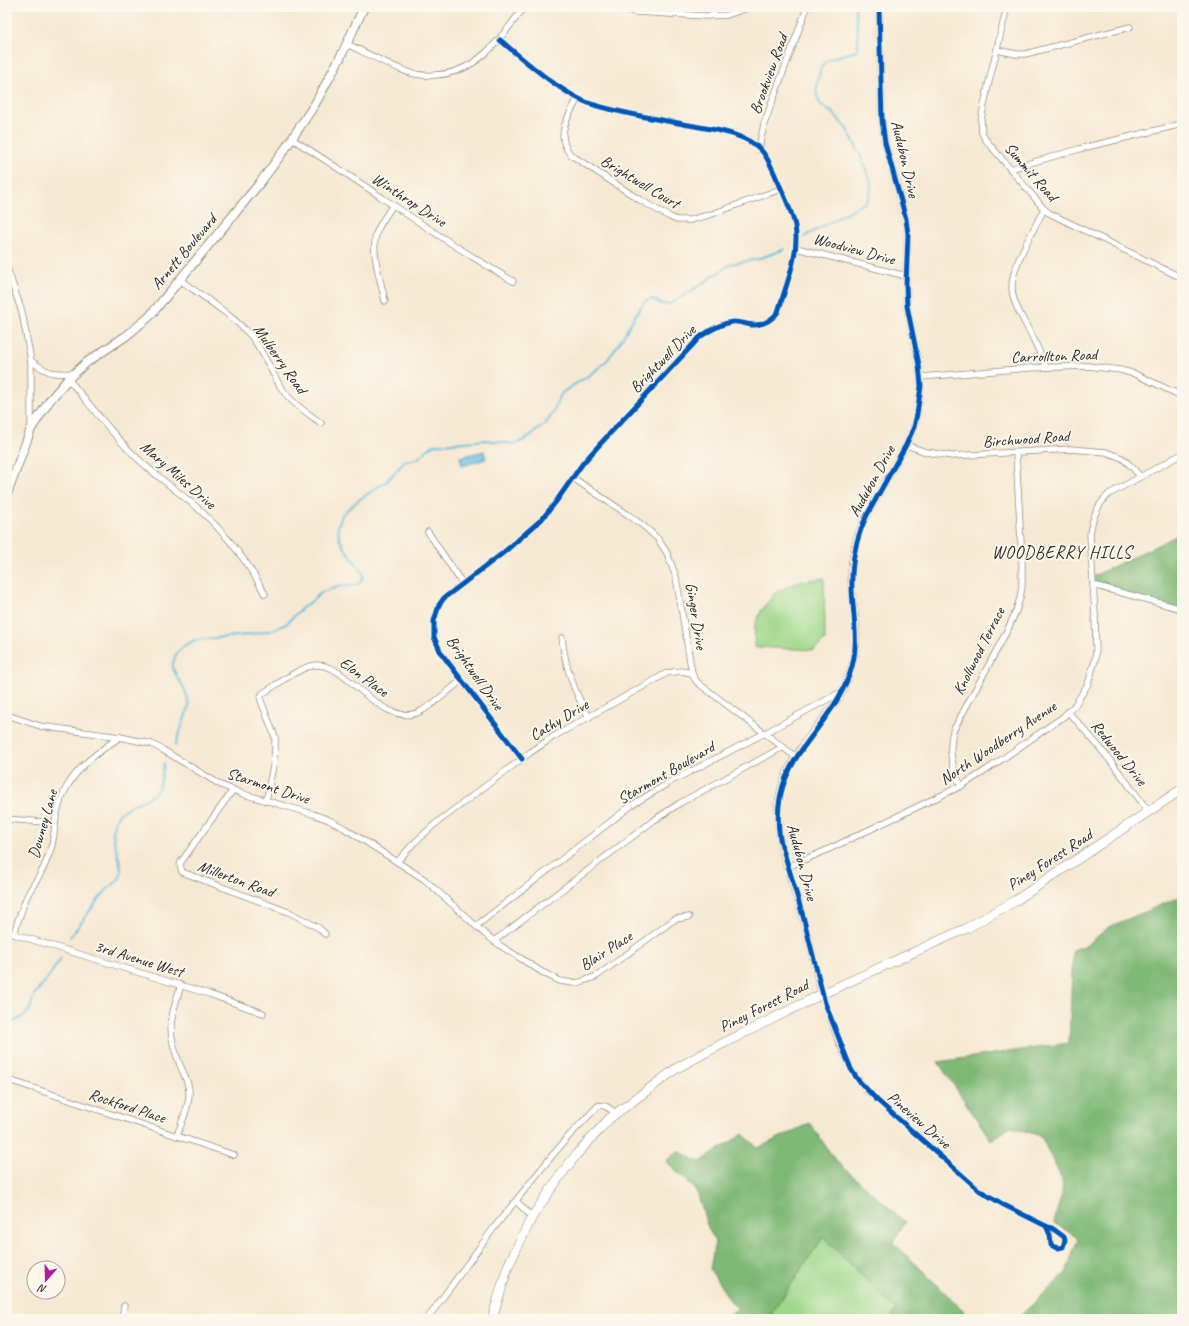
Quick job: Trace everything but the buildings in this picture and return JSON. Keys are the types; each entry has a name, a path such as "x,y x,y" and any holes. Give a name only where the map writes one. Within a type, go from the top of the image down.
{"main road":[{"name":"Arnett Boulevard","path":"7,494 31,430 50,400 71,376 87,362 136,328 149,317 259,184 292,140 315,104 364,7"},
{"name":"Piney Forest Road","path":"492,1319 508,1266 532,1217 576,1155 610,1118 677,1068 822,994 968,928 1015,901 1148,812 1181,793"}],"street":[{"path":"346,44 406,72 430,76 452,73 471,65 485,55 500,40 524,7"},
{"path":"617,7 634,12 700,16 727,15 750,7"},
{"name":"Brookview Road","path":"760,150 764,124 806,7"},
{"name":"Audubon Drive","path":"822,994 803,916 780,839 778,814 779,801 783,783 788,771 796,757 839,698 851,671 856,643 852,588 856,544 867,515 906,445 917,414 921,377 909,317 906,276 908,245 906,219 885,143 882,120 878,7"},
{"name":"Summit Road","path":"1007,7 981,120 981,126 985,139 1049,213 1182,278"},
{"path":"997,50 1016,54 1025,54 1130,27"},
{"name":"Brightwell Drive","path":"500,40 545,76 578,98 591,104 732,134 752,143 766,156 793,219 796,238 796,248 778,312 774,317 761,324 754,325 732,322 719,326 700,337 601,443 542,519 503,553 448,594 439,605 433,629 437,646 522,759"},
{"name":"Brightwell Court","path":"578,98 563,132 564,145 567,150 571,155 603,176 670,217 677,220 690,220 712,214 781,189"},
{"path":"1010,169 1072,151 1182,124"},
{"name":"Winthrop Drive","path":"292,140 394,204 483,264 513,280"},
{"path":"385,301 376,258 375,241 380,226 394,204"},
{"path":"1044,209 1018,261 1012,281 1012,288 1013,296 1019,310 1046,367"},
{"name":"Woodview Drive","path":"796,248 906,276"},
{"path":"7,268 22,312 32,361 31,430"},
{"name":"Mulberry Road","path":"180,280 242,328 257,345 281,387 298,407 321,423"},
{"path":"32,361 43,370 71,376"},
{"name":"Carrollton Road","path":"921,377 1046,367 1088,366 1120,370 1141,377 1182,396"},
{"name":"Mary Miles Drive","path":"71,376 134,456 201,511 220,529 245,560 265,594"},
{"name":"Birchwood Road","path":"906,445 926,452 952,456 1071,449 1106,452 1122,458 1130,464 1140,476"},
{"name":"Knollwood Terrace","path":"960,786 951,761 950,750 952,731 1008,629 1016,611 1021,592 1022,560 1016,453"},
{"name":"North Woodberry Avenue","path":"788,867 960,786 982,773 1068,712 1082,695 1088,684 1095,660 1096,650 1090,534 1091,524 1098,506 1110,494 1182,454"},
{"name":"Ginger Drive","path":"573,478 646,528 662,545 673,565 676,577 694,678 698,683 796,757"},
{"path":"428,532 462,583"},
{"path":"1093,585 1182,608"},
{"path":"562,638 563,653 573,686 579,701 589,717"},
{"name":"Elon Place","path":"266,801 273,766 275,737 261,701 263,692 304,668 312,666 326,666 333,668 340,673 380,706 404,715 424,710 462,680"},
{"name":"Cathy Drive","path":"397,862 418,839 435,824 553,737 667,673 681,671 692,673"},
{"name":"Starmont Boulevard","path":"476,926 632,805 670,782 765,734 843,691"},
{"name":"Redwood Drive","path":"1068,712 1108,758 1148,812"},
{"name":"Starmont Drive","path":"7,715 40,726 142,741 163,750 221,786 329,820 424,879 476,926"},
{"name":"Downey Lane","path":"14,934 25,902 39,878 48,858 54,838 55,823 61,798 74,776 93,757 120,737"},
{"name":"Starmont Boulevard","path":"494,941 653,821 680,803 783,747"},
{"name":"Millerton Road","path":"233,790 181,862 180,865 182,872 291,913 319,928 325,934"},
{"path":"7,819 55,823"},
{"name":"Blair Place","path":"476,926 494,941 542,972 560,981 573,983 581,982 597,976 675,919 689,917"},
{"name":"3rd Avenue West","path":"7,932 181,985 263,1013"},
{"path":"177,1136 188,1102 189,1094 189,1086 174,1048 170,1030 171,1017 181,985"},
{"name":"Pineview Drive","path":"822,994 838,1040 851,1069 867,1091 979,1190 1004,1205 1046,1226"},
{"name":"Rockford Place","path":"12,1081 234,1155"},
{"path":"427,1319 493,1230 568,1136 598,1106 603,1105 616,1114"},
{"path":"516,1201 532,1217"},
{"path":"122,1319 124,1306"}],"green space":[{"path":"1182,533 1182,609 1093,585 1092,577"},
{"path":"824,578 825,640 814,650 754,647 755,625 761,611 775,593 796,582"},
{"path":"1182,896 1182,1319 1017,1319 1066,1273 1078,1238 1054,1223 1064,1184 1041,1136 1011,1127 991,1140 938,1062 1069,1043 1073,950 1087,945 1109,927"},
{"path":"810,1123 835,1160 905,1222 893,1242 972,1319 890,1319 896,1310 823,1237 768,1319 721,1319 738,1309 731,1302 710,1269 715,1242 707,1225 698,1195 692,1186 666,1161 678,1151 700,1162 743,1134 758,1148"},
{"path":"823,1237 896,1310 890,1319 768,1319"}],"water":[{"path":"484,451 486,459 462,466 460,457"}],"waterway":[{"path":"804,237 867,201 870,194 871,183 860,154 847,129 834,114 820,104 816,92 820,70 824,63 834,57 857,50 858,36 855,7"},
{"path":"175,746 189,705 183,686 173,668 176,654 185,645 195,640 247,635 273,630 286,624 303,607 322,592 341,586 356,585 361,582 363,573 339,538 338,526 342,515 347,510 360,499 387,481 405,461 417,459 433,445 486,440 515,444 526,439 546,423 553,413 559,397 563,392 592,373 608,359 645,301 652,299 662,304 670,304 731,264 758,259 785,249"},
{"path":"70,937 97,902 120,876 121,866 113,833 116,819 120,813 156,791 160,784 164,763"},
{"path":"7,1025 24,1016 30,1009 34,995 61,958"}],"cycle path":[{"path":"879,7 882,120 885,143 906,219 908,234 906,285 907,306 919,365 921,386 914,427 906,445 867,515 857,542 853,561 852,580 855,652 850,673 840,695 828,715 790,768 782,788 778,812 780,839 803,916 825,1003 851,1069 858,1080 877,1100 979,1190 1004,1205 1046,1226 1050,1235 1051,1245 1057,1248 1063,1247 1065,1240 1064,1237 1052,1228 1046,1226"},
{"path":"500,40 556,85 568,93 591,104 603,108 726,132 752,143 760,149 772,167 791,211 796,237 794,258 776,315 768,321 758,325 735,322 723,324 700,337 583,463 542,519 503,553 444,598 439,605 434,621 434,637 441,653 522,759"}],"district":[{"name":"WOODBERRY HILLS","path":"1062,552"}]}
